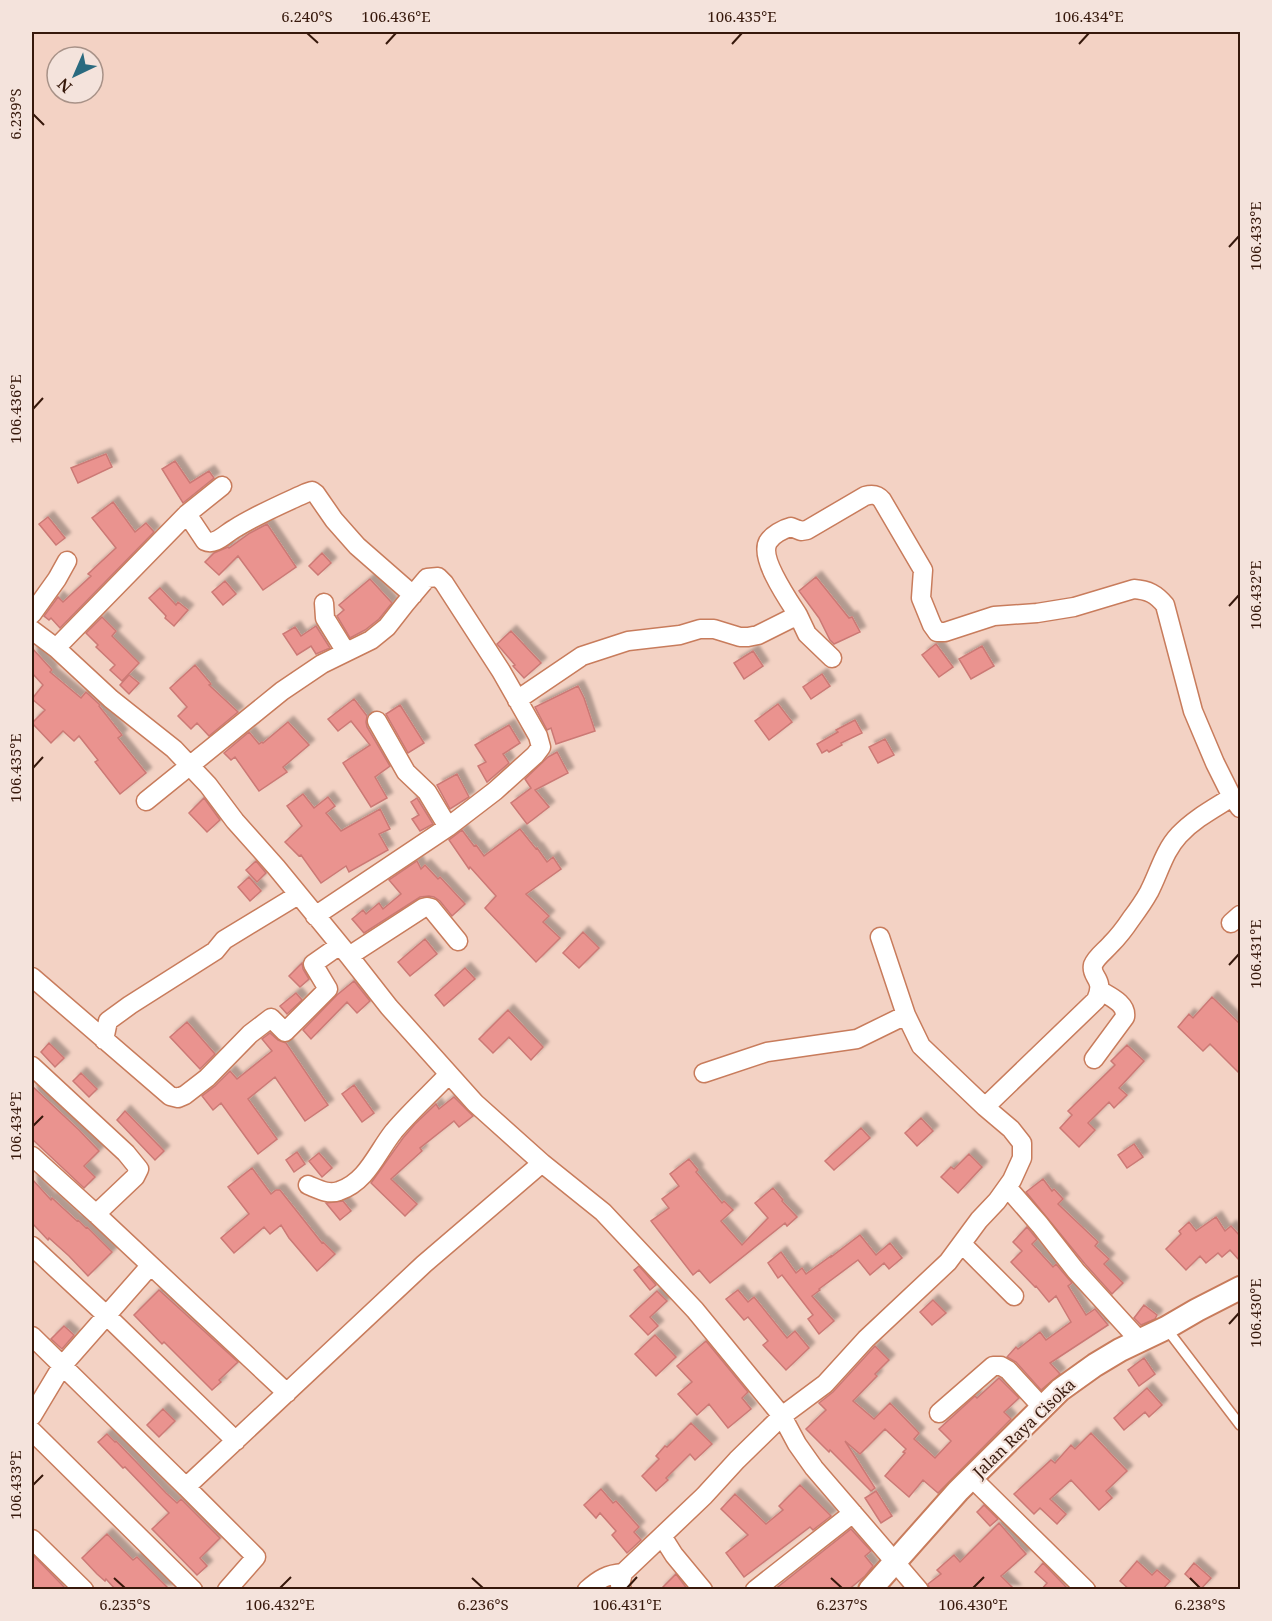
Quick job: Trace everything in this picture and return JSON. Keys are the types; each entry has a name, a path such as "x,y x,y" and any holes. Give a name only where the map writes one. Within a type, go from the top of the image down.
{"street":[{"path":"56,648 187,514 222,486"},
{"path":"187,514 205,541 209,543 312,491 357,546 413,595"},
{"path":"832,658 807,634 773,572 765,550 773,536 791,527 801,531 807,530 865,496 878,495 882,500 923,570 921,598 937,632 945,632 994,616 1037,613 1074,607 1134,589 1152,592 1165,605 1193,711 1215,763 1236,802 1192,822 1178,836 1168,850 1149,892 1093,966 1101,987 1096,1000 985,1107"},
{"path":"32,615 67,561"},
{"path":"146,801 282,692 322,664 371,640 387,627 427,578 438,577 501,671 538,736 541,747 495,790 448,827 315,916"},
{"path":"324,603 325,618 346,652"},
{"path":"517,700 582,656 628,641 680,635 714,628 740,637 748,637 758,635 798,615"},
{"path":"32,630 56,648 111,699 174,749 208,785 388,1007 448,1074 475,1103 542,1163 603,1212 703,1319 782,1416 797,1444 814,1468 919,1590"},
{"path":"377,721 406,772 427,792 448,827"},
{"path":"104,1040 108,1022 130,1005 215,951 224,940 298,895"},
{"path":"32,977 170,1096 178,1098 207,1078 250,1034 271,1018 285,1032 328,989 312,964 427,907 431,908 458,941"},
{"path":"588,1590 597,1581 610,1574 623,1581 662,1536 737,1460 782,1416 825,1384 866,1339 948,1262 1012,1180 1022,1158 1022,1143 1011,1128 985,1107 921,1046 906,1015 880,937"},
{"path":"1094,1059 1126,1013 1118,1002 1101,991"},
{"path":"704,1074 767,1052 857,1039 906,1015"},
{"path":"32,1066 126,1153 139,1170 135,1177 96,1214"},
{"path":"308,1185 323,1192 332,1193 341,1191 359,1180 395,1130 448,1074"},
{"path":"32,1156 287,1393"},
{"path":"186,1487 424,1264 542,1163"},
{"path":"1007,1187 1076,1271 1139,1340"},
{"path":"962,1244 1014,1296"},
{"path":"32,1246 236,1441"},
{"path":"32,1416 62,1366 150,1266"},
{"name":"Jalan Raya Cisoka","path":"870,1590 972,1478 1060,1390 1113,1353 1166,1328 1240,1288"},
{"path":"32,1336 256,1557 235,1587"},
{"path":"939,1413 993,1366 1001,1366 1008,1370 1042,1407"},
{"path":"32,1431 193,1590"},
{"path":"972,1478 1086,1590"},
{"path":"755,1590 853,1513"},
{"path":"662,1536 674,1556 703,1590"},
{"path":"32,1539 84,1590"}],"lane":[{"path":"1166,1328 1240,1425"}],"building":[{"path":"106,454 112,467 78,483 71,468"},
{"path":"175,461 190,483 209,471 214,478 183,503 162,469"},
{"path":"113,502 135,532 146,523 154,532 60,628 51,618 49,620 44,616 58,597 63,602 116,548 92,518"},
{"path":"48,517 65,538 56,545 39,524"},
{"path":"267,524 296,567 263,590 238,556 219,575 205,562 214,553 229,548"},
{"path":"322,553 331,563 318,575 309,566"},
{"path":"816,577 849,618 852,617 860,632 834,644 830,640 819,618 799,591"},
{"path":"370,579 392,603 379,619 350,638 337,616 344,610 339,605"},
{"path":"225,581 236,594 223,605 212,592"},
{"path":"160,588 176,605 178,602 188,610 174,626 149,598"},
{"path":"102,617 116,631 112,636 139,663 122,681 110,670 115,665 96,647 98,645 86,633"},
{"path":"316,626 330,648 316,654 311,646 297,655 283,634 295,627 301,636"},
{"path":"511,631 541,663 524,678 497,644"},
{"path":"936,644 953,667 939,677 922,655"},
{"path":"982,646 994,666 971,679 959,659"},
{"path":"32,648 52,670 50,672 81,698 86,692 100,705 122,735 118,738 146,773 120,794 95,762 98,760 79,736 74,741 63,731 51,743 32,723 45,710 32,699 43,685 32,673"},
{"path":"753,651 763,666 744,679 734,663"},
{"path":"195,665 211,684 209,685 238,712 209,736 197,723 191,729 178,716 187,707 170,688"},
{"path":"822,674 830,686 811,699 803,687"},
{"path":"129,675 139,683 129,694 120,685"},
{"path":"578,686 595,731 556,744 551,728 547,730 535,707"},
{"path":"354,699 367,716 367,727 390,766 375,777 387,798 371,807 343,763 370,745 351,721 338,731 328,719"},
{"path":"778,704 792,722 769,740 755,721"},
{"path":"400,705 424,743 408,753 386,714"},
{"path":"855,720 862,733 841,743 842,745 829,752 827,750 822,753 817,744"},
{"path":"288,722 309,745 283,767 287,772 259,791 235,757 231,760 224,753 249,732 259,744 263,743"},
{"path":"509,725 520,743 503,754 509,763 487,782 478,766 486,762 475,745"},
{"path":"885,739 894,755 878,763 869,747"},
{"path":"557,752 568,773 535,790 549,807 527,824 511,803 531,788 525,779 548,757"},
{"path":"457,774 469,797 450,809 437,785"},
{"path":"303,794 314,808 328,797 335,806 326,813 341,831 380,809 390,829 379,834 388,850 349,872 346,866 321,883 301,855 299,856 285,842 302,826 287,806"},
{"path":"204,798 220,820 207,832 189,813"},
{"path":"417,798 433,824 420,831 412,819 419,815 411,802"},
{"path":"520,829 547,862 553,857 561,869 526,894 549,916 543,922 560,938 536,962 485,908 496,896 470,867 469,869 449,840 462,830 484,856"},
{"path":"256,861 266,873 257,882 246,870"},
{"path":"417,861 421,869 425,865 438,879 440,877 465,904 452,916 434,897 420,897 364,933 352,919 363,910 366,914 379,903 383,909 401,894 389,880"},
{"path":"249,877 261,891 250,901 238,887"},
{"path":"583,932 599,948 579,968 563,953"},
{"path":"425,939 437,954 410,976 398,962"},
{"path":"302,963 309,979 300,987 289,976"},
{"path":"465,968 475,979 444,1006 435,995"},
{"path":"354,981 370,1001 357,1013 347,1002 311,1039 303,1030"},
{"path":"296,993 302,1000 287,1014 280,1006"},
{"path":"1212,997 1240,1024 1240,1074 1210,1044 1203,1051 1178,1027 1189,1014 1193,1018"},
{"path":"508,1010 543,1047 531,1060 509,1037 493,1053 479,1039"},
{"path":"187,1022 215,1054 200,1069 170,1037"},
{"path":"270,1033 286,1043 328,1105 305,1121 275,1077 248,1099 277,1139 258,1154 221,1103 213,1110 202,1096 230,1071 237,1079 272,1051 262,1039"},
{"path":"49,1043 64,1058 55,1067 41,1052"},
{"path":"1127,1045 1144,1061 1119,1088 1127,1095 1114,1108 1109,1102 1088,1123 1095,1130 1079,1147 1060,1128 1072,1115 1068,1111 1115,1065 1111,1061"},
{"path":"81,1073 97,1089 89,1097 73,1081"},
{"path":"354,1085 374,1113 362,1122 342,1094"},
{"path":"32,1086 99,1151 84,1166 95,1177 84,1188 32,1139"},
{"path":"454,1097 473,1116 459,1127 454,1121 420,1148 422,1151 391,1179 417,1204 405,1216 371,1183 415,1124 436,1104 439,1109"},
{"path":"125,1111 164,1151 155,1160 117,1120"},
{"path":"921,1118 933,1131 917,1146 905,1133"},
{"path":"861,1128 870,1138 834,1170 825,1161"},
{"path":"1134,1144 1143,1157 1127,1168 1118,1155"},
{"path":"297,1152 305,1164 294,1172 286,1160"},
{"path":"319,1153 332,1168 322,1177 309,1161"},
{"path":"969,1154 982,1167 958,1193 941,1177 951,1167 954,1169"},
{"path":"689,1159 698,1170 696,1172 722,1203 724,1201 733,1210 721,1221 742,1245 768,1218 755,1203 773,1188 797,1217 787,1226 785,1223 710,1283 699,1270 693,1275 651,1221 669,1208 662,1199 679,1186 670,1174"},
{"path":"252,1168 271,1194 280,1190 322,1243 335,1254 317,1271 281,1225 270,1234 264,1227 234,1253 221,1238 249,1214 228,1187"},
{"path":"32,1179 51,1200 52,1198 87,1227 112,1252 88,1276 32,1223"},
{"path":"1043,1179 1052,1191 1054,1189 1063,1199 1058,1204 1098,1242 1095,1246 1109,1259 1104,1264 1123,1283 1112,1294 1026,1192"},
{"path":"343,1201 351,1211 340,1220 326,1203"},
{"path":"1216,1217 1225,1231 1231,1226 1240,1236 1240,1261 1230,1250 1222,1257 1218,1253 1206,1263 1200,1256 1186,1270 1166,1249 1189,1222 1196,1231"},
{"path":"1027,1227 1037,1239 1032,1244 1053,1267 1056,1264 1072,1283 1068,1286 1086,1315 1095,1309 1108,1325 1050,1363 1060,1374 1041,1390 1016,1362 1007,1357 1016,1347 1018,1349 1040,1332 1046,1340 1071,1322 1056,1296 1049,1302 1011,1262 1022,1251 1013,1242"},
{"path":"860,1235 876,1255 890,1243 902,1258 889,1269 884,1263 870,1275 858,1260 819,1289 812,1296 834,1321 819,1334 808,1319 813,1315 782,1275 778,1278 768,1263 781,1252 796,1273 802,1268 806,1274"},
{"path":"639,1266 656,1285 650,1290 634,1270"},
{"path":"159,1290 238,1362 212,1390 134,1315"},
{"path":"738,1290 748,1302 754,1297 787,1338 795,1331 809,1348 786,1370 763,1345 768,1341 748,1317 744,1320 726,1299"},
{"path":"657,1291 667,1301 650,1317 658,1326 648,1335 630,1316"},
{"path":"933,1300 946,1313 932,1325 920,1312"},
{"path":"1144,1305 1157,1315 1155,1319 1141,1325 1134,1318"},
{"path":"64,1326 74,1335 62,1349 51,1339"},
{"path":"655,1335 676,1357 656,1376 635,1354"},
{"path":"706,1341 748,1392 742,1398 751,1409 728,1428 709,1404 697,1415 678,1394 692,1382 677,1366"},
{"path":"875,1346 889,1360 853,1401 874,1419 890,1403 919,1433 914,1439 935,1458 951,1441 939,1429 975,1396 977,1398 999,1378 1019,1398 1004,1412 1011,1419 938,1493 923,1480 909,1497 885,1476 906,1449 885,1429 860,1454 845,1441 875,1488 871,1491 806,1429 826,1410 819,1403 833,1392"},
{"path":"1144,1358 1155,1374 1139,1386 1128,1370"},
{"path":"1147,1388 1162,1405 1149,1417 1145,1412 1124,1430 1114,1418"},
{"path":"163,1409 175,1421 159,1437 147,1425"},
{"path":"691,1423 712,1444 695,1460 690,1454 656,1491 642,1476 659,1459 656,1456 665,1446 667,1447"},
{"path":"1091,1433 1127,1471 1106,1491 1112,1498 1099,1510 1071,1480 1050,1499 1066,1514 1057,1524 1040,1508 1034,1514 1014,1494 1051,1460 1055,1463 1071,1445 1075,1449"},
{"path":"107,1434 166,1493 177,1503 181,1499 220,1538 200,1558 207,1566 197,1575 152,1529 169,1513 98,1442"},
{"path":"800,1485 831,1516 813,1530 810,1527 744,1577 726,1553 748,1535 721,1509 735,1494 766,1524 783,1510 779,1506"},
{"path":"601,1489 613,1503 616,1501 639,1527 634,1532 641,1540 627,1553 612,1535 616,1531 600,1513 596,1518 584,1505"},
{"path":"876,1491 892,1516 881,1523 865,1498"},
{"path":"984,1505 998,1519 990,1526 977,1512"},
{"path":"999,1523 1026,1554 1001,1576 1015,1590 930,1590 928,1584 941,1574 937,1570 954,1555 960,1562"},
{"path":"851,1529 871,1551 865,1556 873,1566 848,1590 774,1590"},
{"path":"107,1534 133,1560 137,1557 170,1590 116,1590 106,1579 105,1581 97,1574 82,1558"},
{"path":"32,1554 67,1590 32,1590"},
{"path":"1137,1561 1152,1575 1157,1570 1170,1581 1162,1590 1130,1590 1120,1581"},
{"path":"1043,1563 1069,1590 1041,1590 1047,1583 1035,1572"},
{"path":"1194,1563 1211,1578 1201,1589 1185,1574"},
{"path":"676,1574 688,1590 660,1590"}]}
